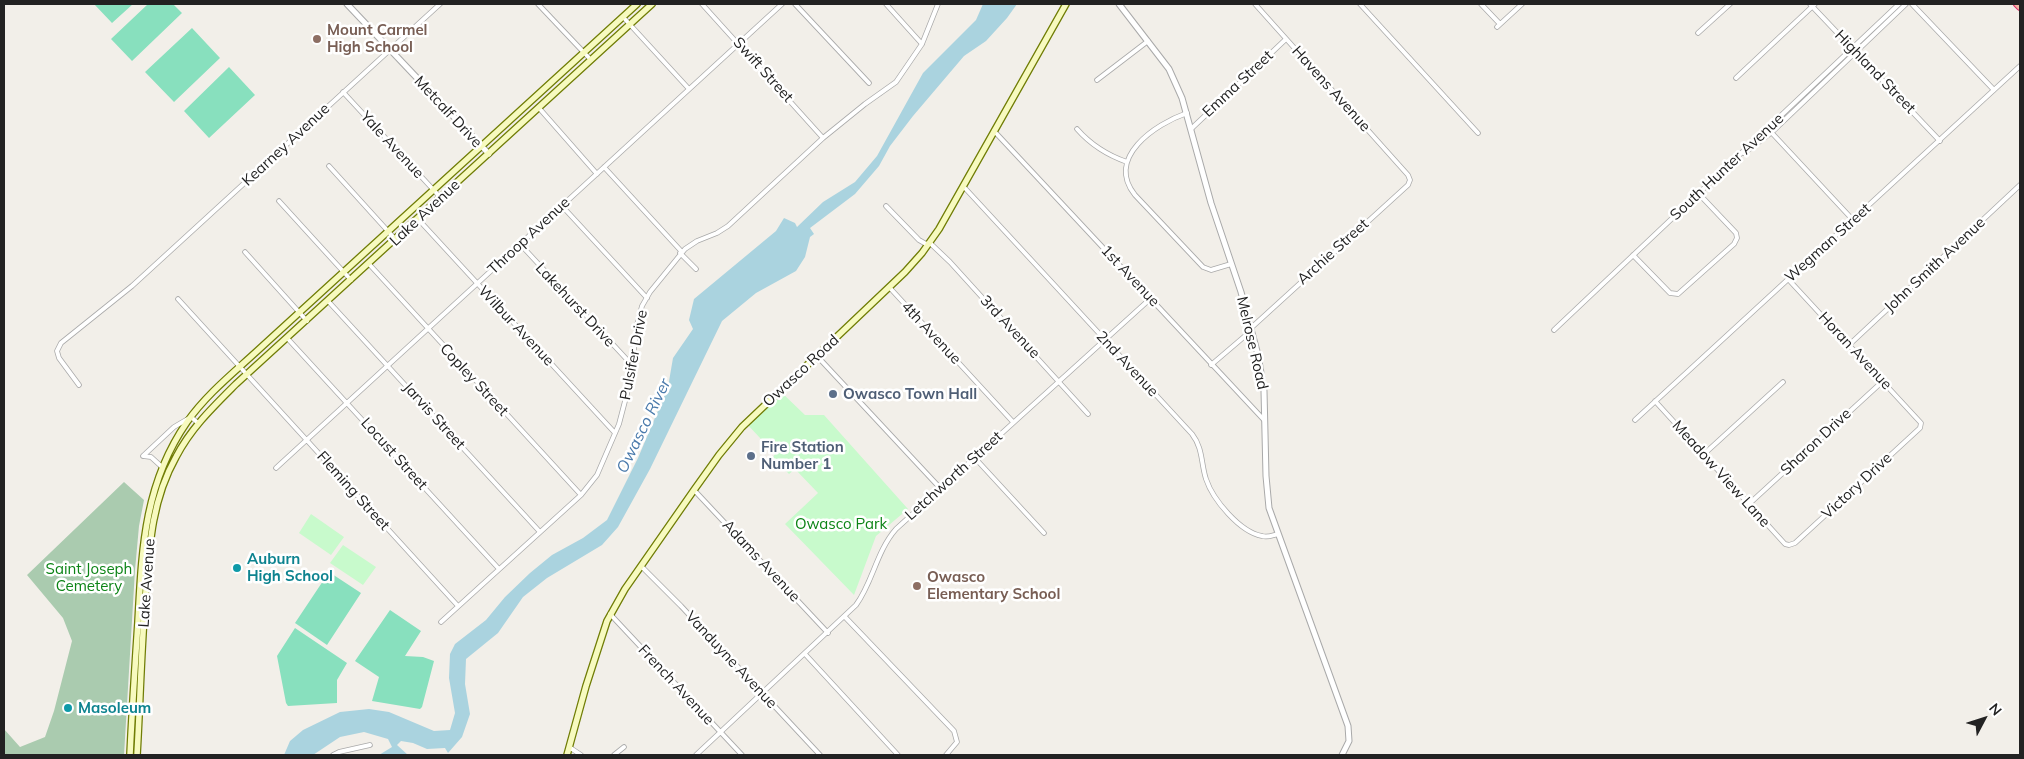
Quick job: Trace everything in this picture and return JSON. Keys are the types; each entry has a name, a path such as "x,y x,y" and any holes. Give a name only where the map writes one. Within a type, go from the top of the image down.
{"highway":[{"path":"2017,4 2020,7"}],"main road":[{"name":"Lake Avenue","path":"130,755 143,540 148,511 162,467 177,438 191,417 240,367 637,4"},
{"name":"Lake Avenue","path":"137,755 144,614 152,521 159,494 168,471 184,442 198,423 247,376 652,4"},
{"name":"Owasco Road","path":"567,755 598,643 610,614 641,566 736,434 890,288 930,243 1066,4"}],"street":[{"name":"Metcalf Drive","path":"347,4 480,147 489,154"},
{"name":"Kearney Avenue","path":"79,385 59,358 57,351 61,343 132,286 440,4"},
{"path":"538,4 591,60"},
{"name":"Swift Street","path":"702,4 823,138"},
{"name":"Throop Avenue","path":"276,468 782,4"},
{"path":"795,4 869,83"},
{"path":"886,4 922,44"},
{"name":"Pulsifer Drive","path":"441,622 581,495 598,476 625,406 637,325 647,298 681,253 696,241 717,233 728,226 823,138 878,94 893,85 903,75 922,44 938,4"},
{"name":"Melrose Road","path":"1119,4 1172,73 1187,113 1211,203 1251,329 1262,378 1268,502 1348,726 1349,742 1342,755"},
{"name":"Havens Avenue","path":"1254,4 1408,174"},
{"path":"1360,4 1478,133"},
{"path":"1480,4 1499,26 1522,4"},
{"path":"1698,34 1730,4"},
{"name":"South Hunter Avenue","path":"1554,330 1738,157 1752,148 1899,4"},
{"name":"South Hunter Avenue","path":"1854,50 1906,4"},
{"path":"1912,4 1994,90"},
{"path":"1736,78 1813,5"},
{"name":"Highland Street","path":"1813,5 1940,140"},
{"path":"623,17 689,89"},
{"name":"Emma Street","path":"1191,129 1286,39"},
{"path":"1096,80 1148,41"},
{"name":"Wegman Street","path":"1635,420 2020,66"},
{"name":"Yale Avenue","path":"343,92 441,198"},
{"path":"539,108 597,174"},
{"path":"1187,113 1147,134 1127,162 1126,178 1131,190 1200,264 1212,270 1231,264"},
{"path":"1077,129 1096,147 1127,162"},
{"path":"1770,130 1853,220"},
{"name":"1st Avenue","path":"994,131 1265,421"},
{"path":"329,166 396,240"},
{"path":"604,167 696,269"},
{"name":"Archie Street","path":"1211,365 1408,185 1410,180 1408,174"},
{"name":"John Smith Avenue","path":"1849,345 2020,185"},
{"name":"2nd Avenue","path":"963,186 1195,438 1201,453 1206,479 1219,502 1234,519 1254,533 1265,537 1278,534"},
{"path":"1633,256 1670,293 1676,294 1684,290 1734,244 1737,238 1736,233 1699,194"},
{"path":"279,200 351,280"},
{"path":"562,206 647,298"},
{"path":"886,206 922,243 930,243"},
{"name":"Wilbur Avenue","path":"418,219 615,433"},
{"name":"3rd Avenue","path":"930,243 950,262 1088,414"},
{"name":"Lakehurst Drive","path":"520,244 632,365"},
{"path":"245,252 307,321"},
{"name":"Copley Street","path":"369,264 581,495"},
{"name":"Horan Avenue","path":"1788,279 1921,423"},
{"name":"4th Avenue","path":"890,288 1013,422"},
{"name":"Fleming Street","path":"178,299 458,606"},
{"name":"Letchworth Street","path":"696,755 845,617 864,594 884,544 896,529 1150,299"},
{"name":"Jarvis Street","path":"328,301 540,532"},
{"name":"Locust Street","path":"288,339 499,569"},
{"path":"817,356 940,489"},
{"name":"Sharon Drive","path":"1749,504 1883,381"},
{"path":"1703,454 1783,382"},
{"name":"Meadow View Lane","path":"1655,401 1785,544 1789,545"},
{"path":"191,417 198,423"},
{"name":"Lake Avenue","path":"162,467 151,457 143,456 174,427 191,417"},
{"name":"Victory Drive","path":"1789,545 1795,543 1920,428 1921,423"},
{"path":"974,457 1044,533"},
{"name":"Adams Avenue","path":"694,490 828,633"},
{"name":"Vanduyne Avenue","path":"641,566 820,755"},
{"name":"French Avenue","path":"610,614 742,755"},
{"path":"845,617 956,736 956,744 946,755"},
{"path":"805,654 898,755"},
{"path":"333,755 370,745"},
{"path":"569,747 580,755"},
{"path":"614,755 624,747"}],"green space":[{"path":"94,4 133,4 112,23"},
{"path":"148,4 173,4 182,13 132,61 111,39"},
{"path":"192,28 220,58 174,102 145,72"},
{"path":"229,67 255,95 209,138 184,111"},
{"name":"Owasco Park","path":"780,391 805,415 824,415 908,509 876,536 854,595 785,524 818,493 795,469 789,474 773,457 775,454 746,423"},
{"name":"Saint Joseph Cemetery","path":"124,482 144,500 139,526 135,570 124,755 4,755 4,729 20,747 45,737 54,711 72,641 63,618 27,575"},
{"path":"311,514 344,537 331,555 299,533"},
{"path":"343,545 376,567 363,585 330,563"},
{"path":"329,572 361,593 327,645 295,623"},
{"path":"390,610 421,631 405,656 423,657 434,661 420,709 372,701 379,677 355,661"},
{"path":"295,628 347,663 337,680 337,703 288,706 286,703 277,656"}],"water":[{"path":"983,4 1017,4 986,41 964,56 913,116 890,146 879,166 855,194 810,228 814,234 810,237 805,257 796,271 756,293 722,321 650,469 618,527 602,545 547,578 523,597 498,633 466,659 465,684 470,714 462,737 448,753 445,748 427,749 413,743 401,741 397,745 408,755 379,755 392,747 388,739 364,732 340,737 313,755 284,755 290,741 303,730 340,712 369,709 389,712 434,731 450,730 455,713 449,678 450,654 455,644 486,620 505,597 552,555 583,538 607,520 638,458 668,387 673,358 693,329 689,320 694,299 776,231 784,218 795,223 797,227 823,202 855,182 877,156 923,73 976,20"}],"place":[{"name":"Mount Carmel High School","path":"317,39"},
{"name":"Owasco Town Hall","path":"833,394"},
{"name":"Fire Station Number 1","path":"751,456"},
{"name":"Auburn High School","path":"237,568"},
{"name":"Owasco Elementary School","path":"917,586"},
{"name":"Masoleum","path":"68,708"}],"water label":[{"name":"Owasco River","path":"644,426"}]}
